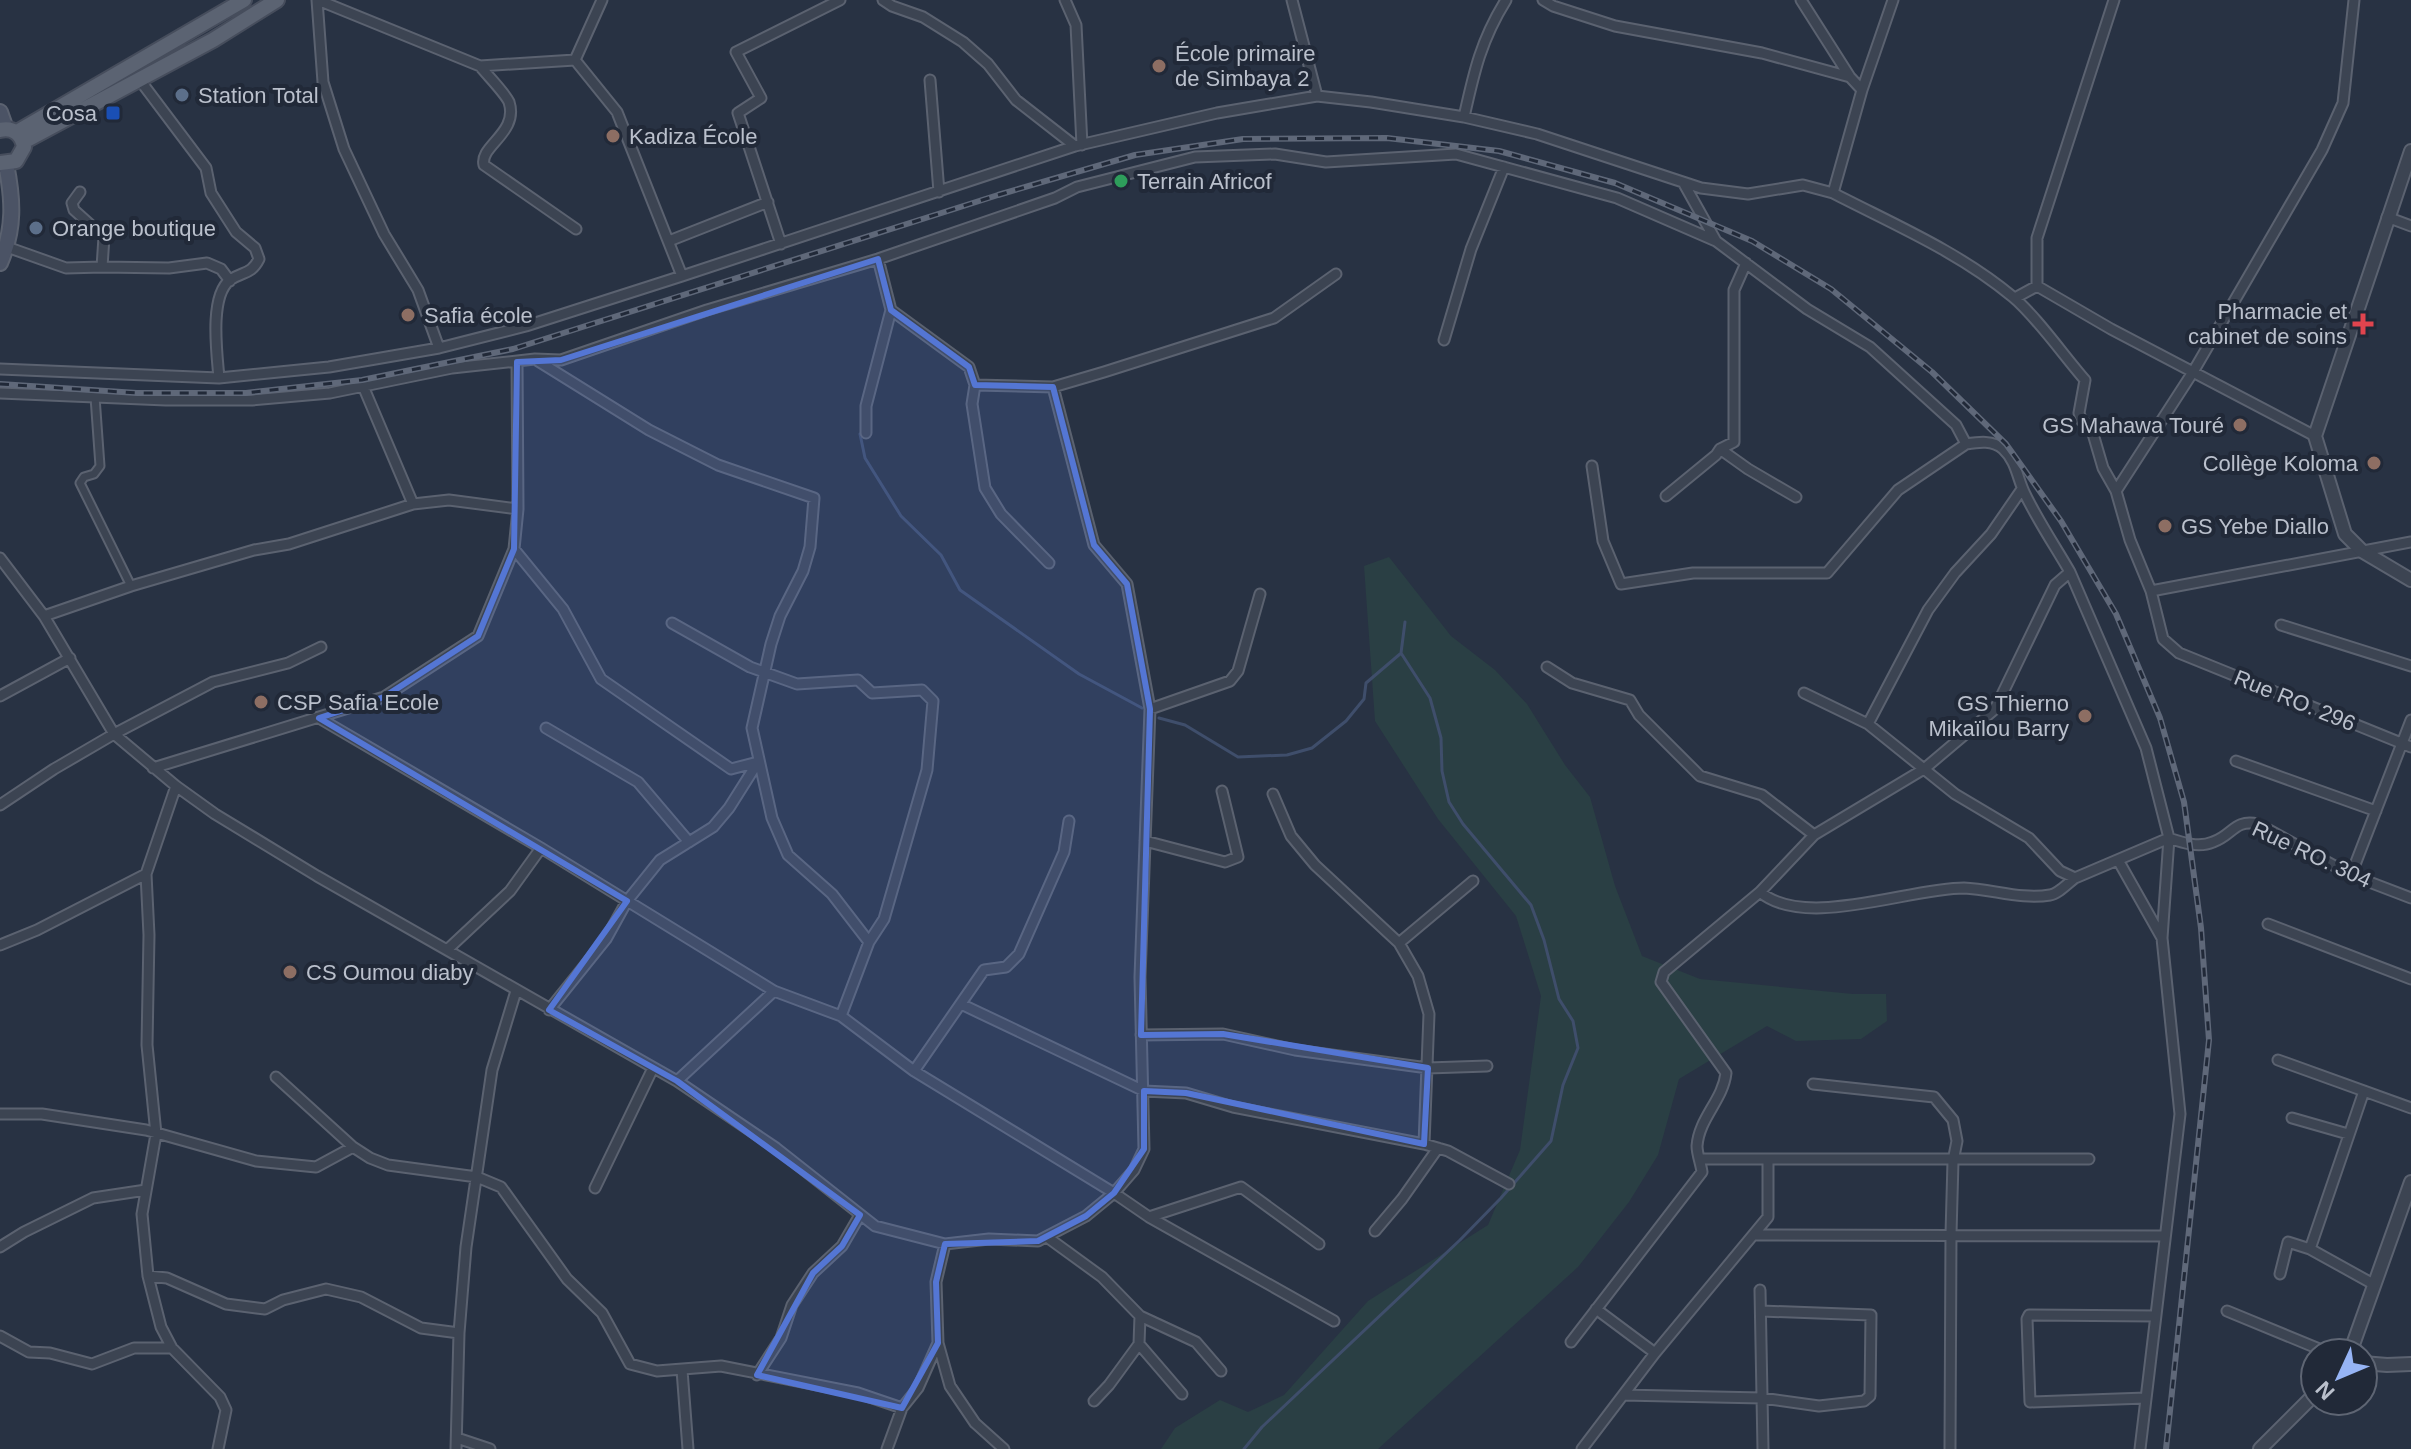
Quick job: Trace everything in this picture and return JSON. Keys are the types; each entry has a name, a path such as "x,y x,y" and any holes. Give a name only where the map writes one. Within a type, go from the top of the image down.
{"main road":[{"path":"12,133 244,0"},
{"path":"12,133 139,79 213,40 277,0"},
{"path":"0,112 12,133 20,157 3,164 13,200 7,247 0,263"}],"street":[{"path":"439,348 418,290 384,234 344,149 323,82 317,0 480,66 575,60"},
{"path":"575,60 602,0"},
{"path":"781,244 738,113 761,98 736,52 840,0"},
{"path":"883,0 923,17 963,42 988,64 1016,100 1078,146"},
{"path":"1065,0 1076,25 1078,146"},
{"path":"1292,0 1317,96"},
{"path":"1464,117 1477,59 1493,21 1506,0"},
{"path":"1543,0 1615,26 1762,53 1850,77"},
{"path":"1801,0 1850,77 1862,90"},
{"path":"1833,193 1862,90 1893,0"},
{"path":"2037,286 2037,238 2114,0"},
{"path":"2116,491 2193,372 2322,150 2343,103 2354,0"},
{"path":"575,60 617,112 682,276"},
{"path":"480,66 509,102 508,122 499,139 484,153 484,165 576,229"},
{"path":"139,79 206,168 211,193 236,232 255,248 259,259 254,269 230,281 224,289 215,323 219,378"},
{"path":"930,80 939,192"},
{"path":"0,369 219,378 329,367 439,348 526,326 1078,146 1217,113 1317,96 1464,117 1537,134 1701,188 1748,194 1803,185 1833,193 1910,234 1939,245 2015,298 2085,380 2079,413 2082,421 2091,427 2103,468 2116,491 2130,540 2151,591 2411,542"},
{"path":"2411,151 2315,436 2345,534 2362,551 2411,580"},
{"path":"0,393 252,400 330,393 452,368 535,359 561,360 707,310 878,259 1055,198 1077,187 1195,157 1275,154 1326,162 1456,154 1617,198 1716,241 1807,309 1870,347 1956,425 1966,444"},
{"path":"1444,340 1471,249 1504,167"},
{"path":"1683,182 1716,241"},
{"path":"80,192 72,203 74,210 104,237 102,267"},
{"path":"669,241 768,202"},
{"path":"2387,217 2411,226"},
{"path":"7,247 66,268 169,268 207,263 221,269 230,281"},
{"path":"866,433 866,406 891,310 878,259"},
{"path":"1666,496 1720,449 1734,442 1734,290 1746,263"},
{"path":"975,385 1053,387 1274,318 1336,274"},
{"path":"2015,298 2037,286"},
{"path":"2037,286 2111,329 2315,436"},
{"path":"891,310 969,367 975,385 972,404 985,488 1001,514 1049,563"},
{"path":"535,359 649,430 718,465 814,498 810,547 803,571 780,616 763,670 752,728 772,818 788,855 832,894 869,942"},
{"path":"153,768 384,697 478,636 514,549 518,509 517,362"},
{"path":"363,386 413,504"},
{"path":"0,558 44,616 114,734 153,768 215,814 317,876 677,1081 776,1148 875,1226 945,1244 989,1239 1038,1241 1086,1216 1114,1193 1134,1170 1144,1149 1140,977 1150,709 1127,584 1094,545 1053,387"},
{"path":"95,397 100,466 80,483 131,586"},
{"path":"1592,466 1603,541 1621,584 1693,573 1827,573 1898,490 1966,444 1984,441 2000,446 2014,463 2022,489 2070,572 2146,748 2169,838 2162,938 2180,1114 2140,1449"},
{"path":"1720,449 1796,497"},
{"path":"1868,724 1928,610 1955,573 1991,534 2022,489"},
{"path":"44,616 131,586 254,550 289,544 413,504 449,500 518,509"},
{"path":"514,549 563,609 601,679 731,769 758,762"},
{"path":"1571,1342 1702,1172 1696,1150 1701,1124 1725,1083 1726,1073 1661,982 1664,972 1760,892 1814,835 1924,769 1995,709 2055,585 2070,572"},
{"name":"Rue RO. 296","path":"2151,591 2163,639 2179,653 2407,746"},
{"path":"1150,709 1230,681 1238,671 1260,594"},
{"path":"672,623 750,667 797,684 858,680 872,693 922,690 933,701 927,770 884,919 869,942 841,1016"},
{"path":"2281,625 2411,666"},
{"path":"0,805 114,734 213,682 288,663 321,647"},
{"path":"0,696 70,658"},
{"path":"1547,667 1572,683 1630,700 1639,715 1700,776 1762,795 1814,835"},
{"path":"1804,693 1868,724 1955,794 2029,838 2060,871 2075,878"},
{"path":"319,718 541,848 774,991 841,1016 914,1071 1149,1217 1334,1321"},
{"path":"2351,875 2376,811 2407,746 2411,720"},
{"path":"546,728 638,782 689,842"},
{"path":"2236,761 2376,811"},
{"path":"549,1010 606,939 627,901 660,860 713,827 758,762"},
{"path":"176,786 146,874 149,935 147,1045 156,1134 142,1214 148,1276 161,1327 172,1348 220,1397 226,1410 218,1449"},
{"path":"1145,841 1225,862 1238,857 1222,791"},
{"path":"1273,794 1291,836 1399,943 1418,976 1429,1014 1424,1144"},
{"path":"914,1071 984,970 1006,967 1019,954 1064,852 1069,821"},
{"name":"Rue RO. 304","path":"2169,838 2188,844 2210,844 2239,824 2258,824 2351,875 2411,898"},
{"path":"1760,892 1787,906 1847,907 1927,891 1963,888 2027,896 2053,895 2075,878 2169,838"},
{"path":"448,949 510,891 541,848"},
{"path":"2118,860 2162,938"},
{"path":"0,945 37,930 146,874"},
{"path":"1399,943 1473,881"},
{"path":"2268,924 2411,979"},
{"path":"456,1449 459,1333 466,1247 492,1070 516,991"},
{"path":"677,1081 774,991"},
{"path":"961,1004 1144,1091 1186,1093 1233,1107 1424,1144 1509,1184"},
{"path":"1141,1035 1223,1034 1295,1050 1428,1068 1487,1066"},
{"path":"2278,1060 2411,1108"},
{"path":"595,1188 653,1068"},
{"path":"276,1077 353,1147 388,1165 477,1177 501,1187 567,1279 602,1313 630,1364 657,1371 721,1366 858,1393 902,1408"},
{"path":"1813,1084 1934,1097 1953,1120 1957,1141 1953,1161 1951,1234 1950,1449"},
{"path":"2310,1249 2364,1091"},
{"path":"0,1114 42,1114 146,1130 256,1161 316,1167 353,1147"},
{"path":"2292,1118 2348,1134"},
{"path":"1375,1231 1438,1148"},
{"path":"1700,1159 2089,1159"},
{"path":"1582,1449 1655,1353 1768,1217 1768,1159"},
{"path":"2356,1337 2408,1209 2411,1182"},
{"path":"1149,1217 1241,1187 1319,1244"},
{"path":"0,1247 93,1198 146,1190"},
{"path":"757,1375 781,1338 792,1305 813,1273 842,1246 860,1215"},
{"path":"1755,1235 2165,1236"},
{"path":"1047,1237 1102,1277 1140,1316 1196,1342 1221,1371"},
{"path":"2280,1274 2288,1242 2310,1249 2375,1285"},
{"path":"945,1244 936,1282 938,1343 950,1386 975,1423 1004,1449"},
{"path":"148,1276 167,1278 226,1304 265,1309 283,1300 326,1289 361,1297 421,1328 459,1333"},
{"path":"1760,1290 1763,1449"},
{"path":"1596,1309 1655,1353"},
{"path":"1623,1395 1762,1398 1819,1406 1867,1399 1872,1392 1871,1315 1761,1311"},
{"path":"2227,1311 2299,1341"},
{"path":"2146,1398 2030,1402 2027,1319 2029,1315 2155,1316"},
{"path":"1094,1401 1139,1344 1140,1316"},
{"path":"0,1336 29,1352 50,1353 92,1364 134,1348 172,1348"},
{"path":"887,1449 902,1408 918,1388 938,1343"},
{"path":"1139,1344 1182,1394"},
{"path":"2379,1364 2411,1364"},
{"path":"682,1370 688,1449"},
{"path":"2260,1449 2299,1410"},
{"path":"457,1438 490,1449"}],"highlighted area":[{"path":"878,259 891,310 969,367 975,385 1053,387 1094,545 1127,584 1150,709 1141,1035 1223,1034 1428,1068 1424,1144 1186,1093 1144,1091 1144,1149 1114,1193 1086,1216 1038,1241 945,1244 936,1282 938,1343 902,1408 757,1375 813,1273 842,1246 860,1215 677,1081 549,1010 627,901 319,718 384,697 478,636 514,549 517,362 561,360"}],"green space":[{"path":"1389,557 1451,636 1495,670 1527,704 1565,765 1590,797 1615,886 1642,956 1700,979 1853,994 1886,994 1887,1021 1861,1039 1796,1041 1767,1026 1679,1079 1658,1155 1629,1202 1578,1267 1378,1449 1161,1449 1175,1428 1220,1400 1248,1412 1284,1395 1368,1301 1488,1225 1520,1150 1541,996 1516,916 1438,819 1375,721 1364,566"}],"waterway":[{"path":"860,434 865,458 901,516 941,555 960,590 1079,674 1142,708"},
{"path":"1244,1449 1262,1427 1460,1240 1551,1141 1563,1085 1578,1048 1573,1021 1559,999 1544,940 1531,905 1463,824 1449,802 1442,771 1441,738 1430,698 1401,653 1405,622"},
{"path":"1159,718 1185,725 1238,757 1287,755 1312,748 1346,721 1364,699 1366,683 1400,654"}],"railway":[{"path":"0,384 137,393 246,393 362,380 513,349 998,195 1135,155 1243,139 1387,138 1499,151 1615,183 1752,241 1831,289 1932,372 2006,444 2061,521 2116,614 2160,718 2184,802 2201,928 2209,1040 2166,1449"}],"place":[{"name":"École primaire de Simbaya 2","path":"1159,66"},
{"name":"Station Total","path":"182,95"},
{"name":"Cosa","path":"113,113"},
{"name":"Kadiza École","path":"613,136"},
{"name":"Terrain Africof","path":"1121,181"},
{"name":"Orange boutique","path":"36,228"},
{"name":"Safia école","path":"408,315"},
{"name":"Pharmacie et cabinet de soins","path":"2363,324"},
{"name":"GS Mahawa Touré","path":"2240,425"},
{"name":"Collège Koloma","path":"2374,463"},
{"name":"GS Yebe Diallo","path":"2165,526"},
{"name":"CSP Safia Ecole","path":"261,702"},
{"name":"GS Thierno Mikaïlou Barry","path":"2085,716"},
{"name":"CS Oumou diaby","path":"290,972"}]}
